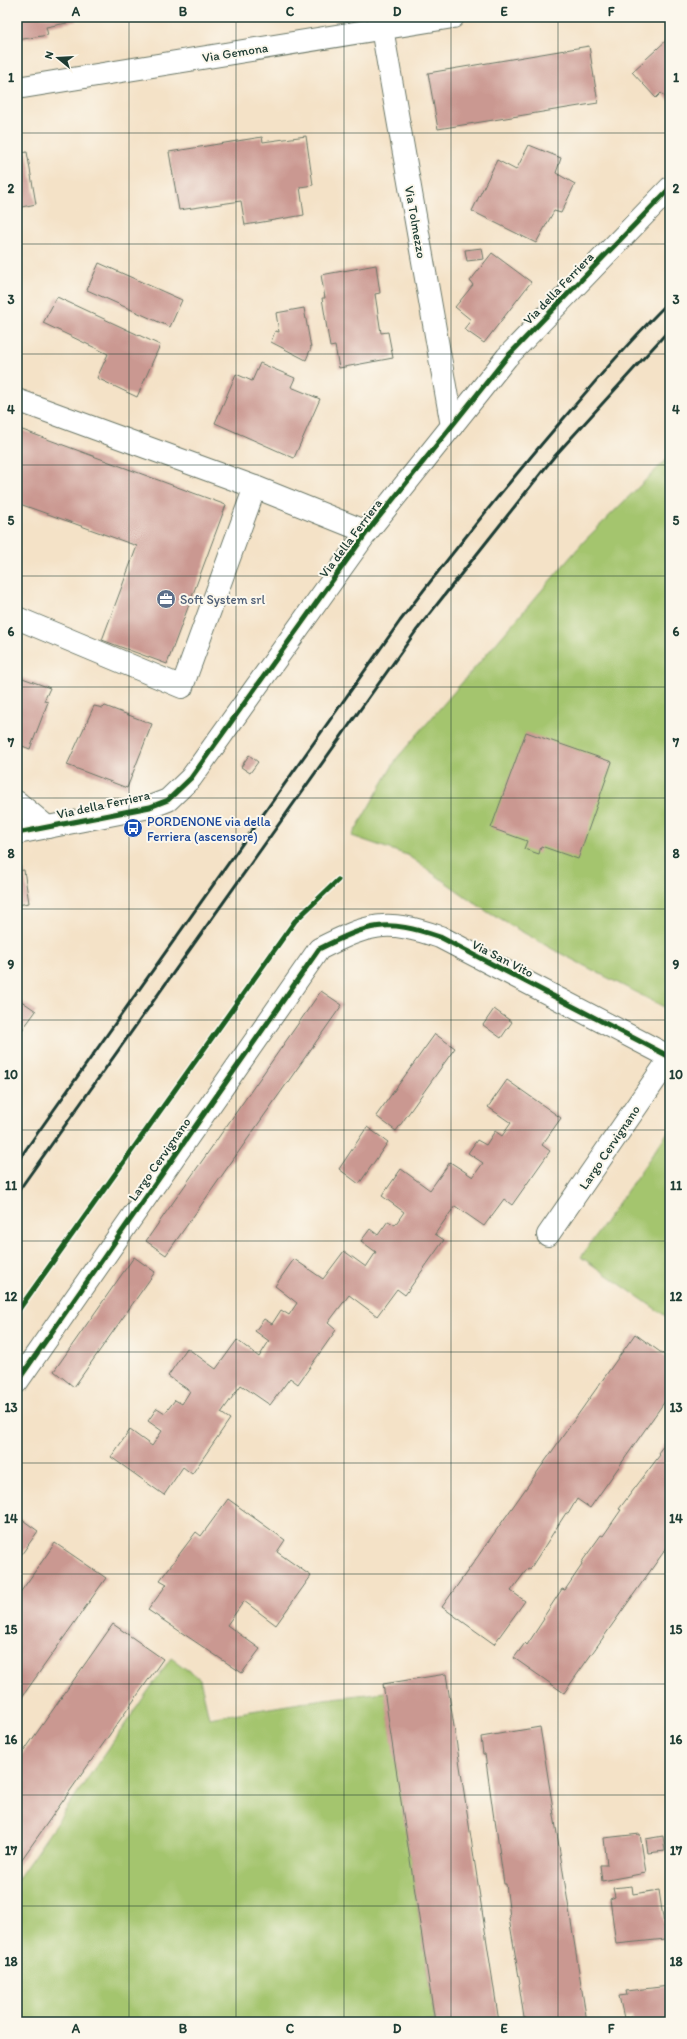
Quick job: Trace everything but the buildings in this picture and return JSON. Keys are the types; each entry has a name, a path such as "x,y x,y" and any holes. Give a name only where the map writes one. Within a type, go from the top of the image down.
{"street":[{"name":"Via Gemona","path":"17,88 381,22 452,17"},
{"name":"Via Tolmezzo","path":"381,22 452,426"},
{"name":"Via della Ferriera","path":"17,833 150,807 168,800 191,778 367,532 508,356 670,188"},
{"path":"17,400 255,487 367,532"},
{"path":"17,618 182,687 255,487"},
{"path":"17,802 47,827"},
{"name":"Via San Vito","path":"319,949 355,931 386,924 416,929 440,937 670,1058"},
{"name":"Largo Cervignano","path":"17,1382 319,949"},
{"name":"Largo Cervignano","path":"548,1235 670,1058"}],"green space":[{"path":"670,456 670,1010 554,950 489,913 407,855 352,836 397,758 586,539"},
{"path":"670,1129 670,1319 581,1257"},
{"path":"171,1658 200,1679 209,1718 324,1699 385,1692 435,2022 17,2022 17,1880"}],"railway":[{"path":"17,1162 400,621 441,567 548,437 619,354 670,301"},
{"path":"17,1193 416,631 553,458 670,329"}],"cycle path":[{"path":"17,833 150,807 168,800 191,778 367,532 507,357 670,188"},
{"path":"17,1312 295,921 338,880"},
{"path":"17,1382 319,949 351,934 378,926 405,927 421,931 440,937 670,1057"}],"place":[{"name":"Soft System srl","path":"166,599"},
{"name":"PORDENONE via della Ferriera (ascensore)","path":"133,828"}]}
